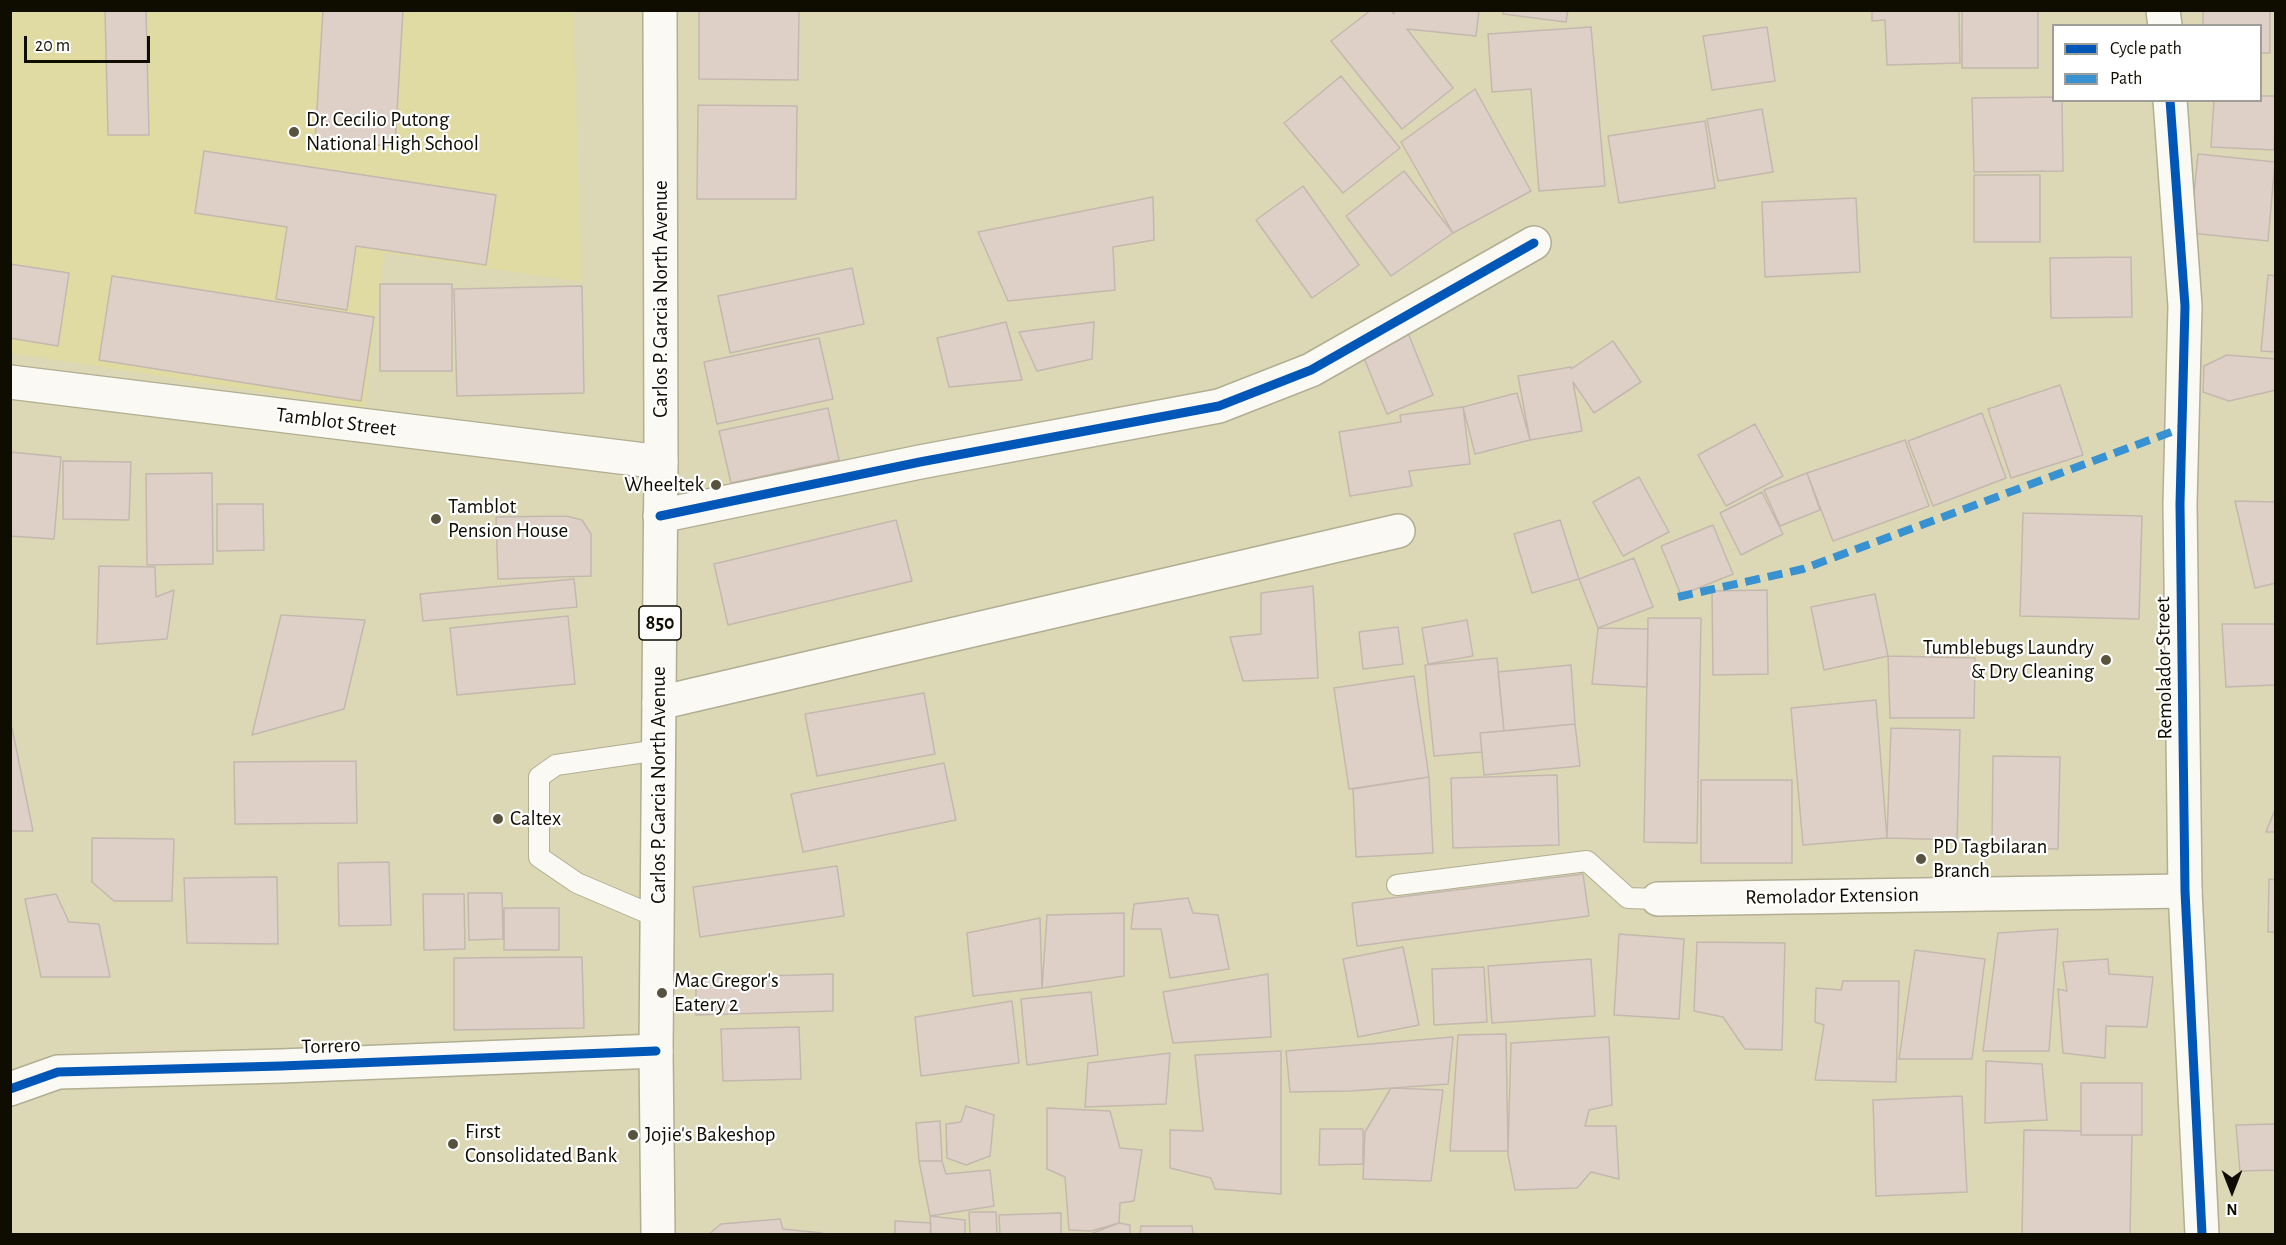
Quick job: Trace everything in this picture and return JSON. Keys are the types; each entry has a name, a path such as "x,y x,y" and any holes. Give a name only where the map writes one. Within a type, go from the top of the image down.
{"street":[{"name":"Carlos P. Garcia North Avenue","path":"658,1234 656,1051 661,462 660,10"},
{"name":"Remolador Street","path":"2170,102 2185,306 2180,504 2185,891 2202,1234"},
{"path":"660,516 932,460 1219,406 1311,370 1534,243"},
{"name":"Tamblot Street","path":"10,382 661,462"},
{"path":"659,703 1398,531"},
{"name":"Remolador Extension","path":"1658,899 2185,891"},
{"name":"Torrero","path":"10,1089 58,1072 656,1051"}],"lane":[{"path":"657,917 577,883 539,856 538,777 556,765 659,750"},
{"path":"1397,885 1587,861 1628,898 1658,899"}],"shaded area":[{"name":"Dr. Cecilio Putong National High School","path":"10,11 573,11 582,282 384,253 365,408 11,353"}],"building":[{"path":"105,10 146,10 149,135 108,135"},
{"path":"323,10 403,10 395,146 315,142"},
{"path":"699,10 799,10 798,80 699,79"},
{"path":"1371,10 1391,10 1394,14 1394,10 1479,10 1476,36 1407,29 1453,88 1402,129 1331,41"},
{"path":"1504,10 1568,10 1566,22 1503,14"},
{"path":"1872,10 1959,10 1960,63 1887,65 1885,20 1872,21"},
{"path":"1962,10 2038,10 2038,68 1962,68"},
{"path":"2203,10 2270,10 2270,53 2262,53 2262,24 2203,24"},
{"path":"1591,27 1605,186 1539,191 1531,89 1492,92 1488,34"},
{"path":"1767,27 1775,81 1712,90 1703,36"},
{"path":"1341,76 1400,148 1343,193 1284,123"},
{"path":"1475,89 1531,191 1453,233 1401,142"},
{"path":"2262,96 2276,96 2274,150 2211,147 2214,102 2262,102"},
{"path":"2052,97 2052,102 2062,102 2063,171 1974,172 1972,98"},
{"path":"698,105 797,106 796,199 697,199"},
{"path":"1762,109 1773,172 1718,181 1707,119"},
{"path":"1705,121 1715,188 1619,203 1608,136"},
{"path":"204,151 496,195 486,265 356,246 347,310 276,299 287,227 195,213"},
{"path":"2198,154 2275,162 2268,241 2190,233"},
{"path":"1404,171 1453,233 1391,276 1346,216"},
{"path":"1974,175 2040,175 2040,242 1974,242"},
{"path":"1303,186 1359,265 1312,298 1256,220"},
{"path":"1153,197 1154,240 1113,247 1115,290 1008,301 978,232"},
{"path":"1856,198 1860,272 1765,277 1762,202"},
{"path":"2131,257 2132,317 2051,318 2050,258"},
{"path":"10,264 69,273 58,346 10,338"},
{"path":"852,268 864,324 730,353 718,296"},
{"path":"2268,275 2276,276 2276,352 2261,351"},
{"path":"112,276 374,317 361,401 99,360"},
{"path":"380,284 452,284 452,371 380,371"},
{"path":"582,286 584,393 457,396 454,289"},
{"path":"1006,322 1022,380 949,387 937,338"},
{"path":"1094,322 1092,359 1037,371 1019,332"},
{"path":"1408,333 1433,395 1387,414 1361,351"},
{"path":"819,338 833,399 717,424 704,362"},
{"path":"1613,341 1641,382 1594,413 1573,382 1582,431 1530,440 1518,376 1571,367 1571,369"},
{"path":"2227,355 2276,359 2276,390 2229,401 2203,392 2204,366"},
{"path":"2060,385 2083,455 2011,478 1988,409"},
{"path":"1517,393 1530,440 1475,454 1463,407"},
{"path":"1463,407 1470,464 1409,471 1412,486 1350,496 1339,432 1401,422 1400,415"},
{"path":"828,408 839,460 731,483 719,431"},
{"path":"1982,413 2006,478 1933,506 1908,441"},
{"path":"1755,424 1783,476 1726,506 1698,455"},
{"path":"1905,440 1929,506 1833,541 1807,473"},
{"path":"10,452 61,457 54,539 10,536"},
{"path":"63,461 131,462 129,520 63,519"},
{"path":"212,473 213,564 147,565 146,474"},
{"path":"1807,473 1820,510 1780,526 1764,490"},
{"path":"1639,477 1669,532 1623,556 1593,502"},
{"path":"1762,492 1783,534 1741,555 1720,513"},
{"path":"2235,501 2276,502 2276,583 2255,588"},
{"path":"217,504 263,504 264,550 217,551"},
{"path":"2023,513 2142,516 2139,619 2020,616"},
{"path":"566,516 582,520 591,534 591,576 498,579 496,517"},
{"path":"896,520 912,581 728,625 714,564"},
{"path":"1560,520 1579,579 1532,593 1514,534"},
{"path":"1713,525 1733,574 1681,595 1661,546"},
{"path":"1634,558 1653,607 1598,628 1579,579"},
{"path":"99,566 155,567 156,597 174,590 167,639 97,644"},
{"path":"574,579 577,607 423,621 420,594"},
{"path":"1313,586 1318,678 1243,681 1230,637 1261,634 1261,593"},
{"path":"1767,590 1768,674 1713,675 1712,591"},
{"path":"1875,594 1888,656 1824,670 1811,607"},
{"path":"281,615 365,620 344,709 252,735"},
{"path":"568,616 575,684 457,695 450,628"},
{"path":"1648,618 1701,618 1697,843 1644,842"},
{"path":"1467,620 1473,656 1428,664 1422,628"},
{"path":"2222,624 2276,624 2276,685 2226,687"},
{"path":"1398,627 1403,664 1363,669 1359,632"},
{"path":"1598,628 1648,629 1647,687 1592,684"},
{"path":"1888,656 1975,658 1974,718 1890,718"},
{"path":"1497,658 1504,731 1480,733 1482,752 1434,756 1425,665"},
{"path":"1571,665 1575,724 1504,731 1498,672"},
{"path":"1414,676 1429,777 1349,789 1334,688"},
{"path":"924,693 935,754 817,776 805,714"},
{"path":"1876,700 1887,838 1803,845 1791,708"},
{"path":"1575,724 1580,766 1484,775 1480,733"},
{"path":"10,728 12,728 33,831 10,831"},
{"path":"1891,728 1960,730 1957,840 1887,838"},
{"path":"1993,756 2060,757 2058,849 1992,847"},
{"path":"356,761 357,823 235,824 234,762"},
{"path":"944,763 956,820 803,852 791,794"},
{"path":"1557,775 1559,845 1453,848 1451,778"},
{"path":"1429,777 1433,853 1356,857 1353,789"},
{"path":"1701,780 1792,780 1792,863 1701,863"},
{"path":"2276,807 2276,832 2266,832"},
{"path":"92,838 174,839 172,901 114,901 92,882"},
{"path":"389,862 391,925 339,926 338,863"},
{"path":"837,866 844,916 700,937 693,887"},
{"path":"1583,874 1589,916 1357,946 1352,903"},
{"path":"277,877 278,944 187,943 184,878"},
{"path":"2269,879 2276,880 2276,932 2268,932"},
{"path":"468,893 502,893 503,939 469,940"},
{"path":"56,894 69,922 99,924 110,977 41,977 25,899"},
{"path":"423,894 464,894 465,949 424,950"},
{"path":"1188,898 1193,913 1218,915 1229,969 1170,978 1161,929 1131,929 1134,904"},
{"path":"504,908 559,908 559,950 504,950"},
{"path":"1124,913 1124,976 1042,988 1047,915"},
{"path":"1040,918 1042,988 973,996 967,933"},
{"path":"2058,929 2049,1051 1983,1051 1998,933"},
{"path":"1619,934 1684,939 1679,1019 1614,1015"},
{"path":"1697,942 1785,943 1782,1050 1745,1049 1723,1017 1694,1011"},
{"path":"1403,947 1419,1025 1358,1037 1343,959"},
{"path":"1915,950 1985,959 1972,1059 1899,1059"},
{"path":"582,957 584,1028 454,1030 454,958"},
{"path":"1591,959 1595,1016 1492,1023 1488,966"},
{"path":"2108,959 2109,974 2153,977 2147,1027 2106,1026 2105,1058 2063,1053 2058,989 2067,991 2063,962"},
{"path":"1484,967 1487,1022 1434,1025 1432,969"},
{"path":"833,974 833,1011 696,1015 696,978"},
{"path":"1268,974 1271,1037 1173,1043 1163,992"},
{"path":"1843,981 1899,981 1896,1082 1815,1080 1824,1025 1815,1022 1816,988 1841,990"},
{"path":"1091,992 1098,1055 1027,1065 1021,999"},
{"path":"1012,1001 1019,1063 921,1076 915,1017"},
{"path":"799,1027 801,1079 723,1081 721,1029"},
{"path":"1506,1034 1508,1151 1450,1151 1458,1035"},
{"path":"1453,1037 1448,1084 1351,1091 1290,1092 1286,1051"},
{"path":"1609,1037 1612,1105 1589,1110 1585,1126 1616,1126 1619,1179 1591,1172 1577,1188 1515,1190 1508,1155 1511,1043"},
{"path":"1281,1051 1281,1194 1215,1189 1211,1178 1170,1168 1170,1130 1203,1131 1195,1055"},
{"path":"1170,1053 1166,1104 1085,1107 1088,1063"},
{"path":"1986,1061 2042,1064 2047,1120 1985,1123"},
{"path":"2081,1083 2142,1083 2142,1135 2081,1135"},
{"path":"1391,1088 1443,1090 1431,1181 1363,1179 1365,1132"},
{"path":"1962,1096 1967,1192 1876,1196 1873,1100"},
{"path":"966,1106 994,1115 990,1156 966,1165 947,1158 946,1124 961,1122"},
{"path":"1047,1108 1110,1111 1120,1148 1142,1150 1134,1201 1120,1203 1119,1223 1091,1231 1069,1230 1065,1177 1047,1169"},
{"path":"940,1121 942,1161 919,1161 916,1123"},
{"path":"2276,1124 2276,1170 2240,1171 2236,1125"},
{"path":"1320,1129 1363,1129 1363,1164 1319,1165"},
{"path":"2024,1130 2081,1131 2081,1135 2132,1135 2130,1234 2022,1234"},
{"path":"919,1161 942,1161 946,1174 990,1170 994,1206 930,1216"},
{"path":"969,1212 996,1212 997,1234 970,1234"},
{"path":"1061,1213 1061,1234 1000,1234 999,1215"},
{"path":"930,1216 965,1220 965,1234 931,1234"},
{"path":"780,1219 783,1229 823,1234 709,1234 721,1224"},
{"path":"895,1221 931,1223 930,1234 895,1234"},
{"path":"1119,1223 1130,1225 1130,1234 1093,1233"},
{"path":"1141,1226 1192,1226 1193,1234 1140,1234"}],"marked path":[{"path":"1678,597 1803,569 2182,428"}],"cycle path":[{"path":"2170,102 2185,306 2180,504 2185,891 2202,1234"},
{"path":"660,516 920,462 1219,406 1311,370 1534,243"},
{"path":"10,1089 58,1072 281,1066 656,1051"}],"place":[{"name":"Dr. Cecilio Putong National High School","path":"294,132"},
{"name":"Wheeltek","path":"716,485"},
{"name":"Tamblot Pension House","path":"436,519"},
{"name":"Tumblebugs Laundry & Dry Cleaning","path":"2106,660"},
{"name":"Caltex","path":"498,819"},
{"name":"PD Tagbilaran Branch","path":"1921,859"},
{"name":"Mac Gregor's Eatery 2","path":"662,993"},
{"name":"Jojie's Bakeshop","path":"633,1135"},
{"name":"First Consolidated Bank","path":"453,1144"}]}
